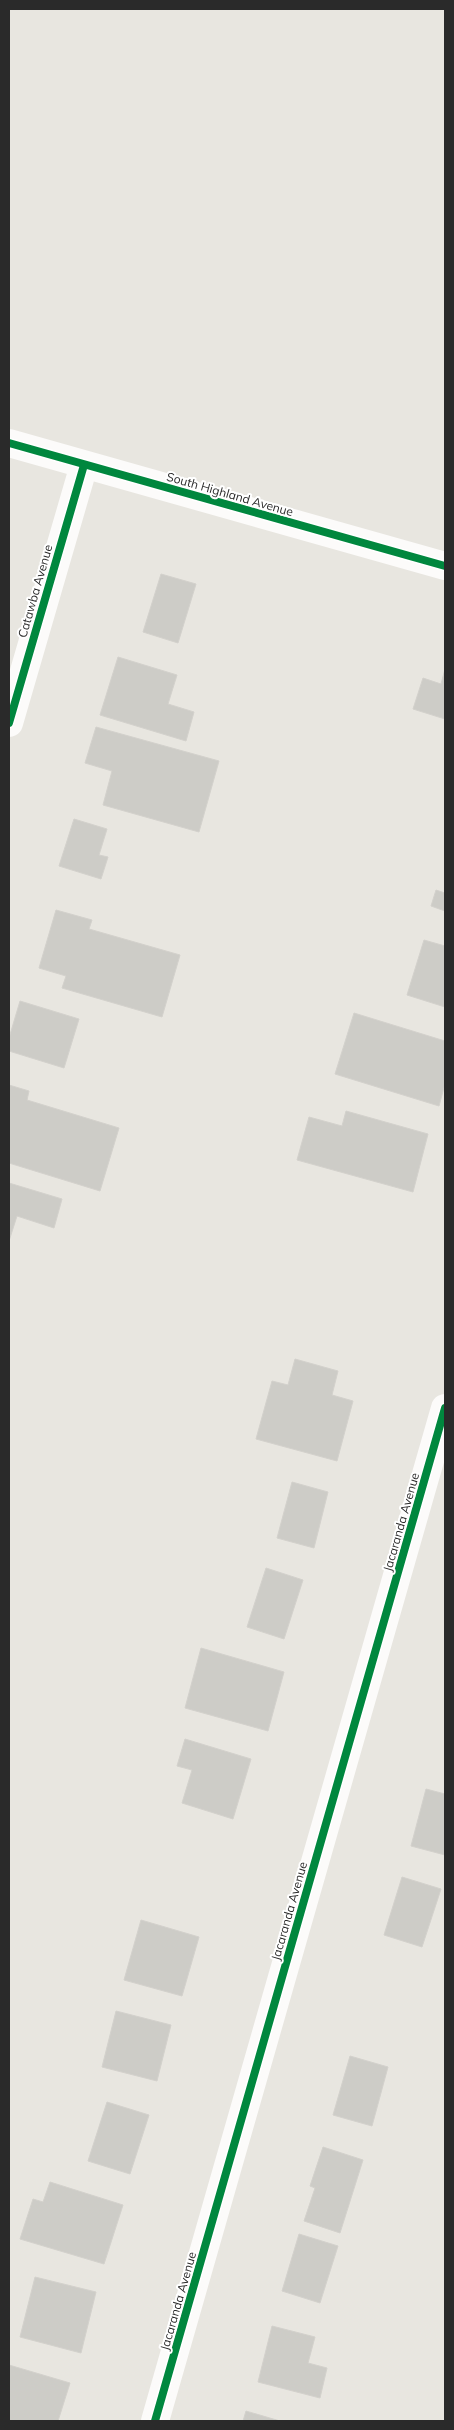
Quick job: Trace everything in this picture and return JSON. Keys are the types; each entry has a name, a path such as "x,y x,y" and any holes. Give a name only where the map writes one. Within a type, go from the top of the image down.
{"street":[{"name":"South Highland Avenue","path":"9,443 445,563"},
{"name":"Catawba Avenue","path":"9,723 84,465"},
{"name":"Jacaranda Avenue","path":"155,2421 445,1408"}],"building":[{"path":"161,574 196,584 178,643 143,632"},
{"path":"118,657 177,675 168,704 194,712 186,741 100,715"},
{"path":"445,669 445,719 413,709 423,678 441,684"},
{"path":"96,727 219,761 199,832 103,805 112,771 85,763"},
{"path":"74,819 107,829 99,855 108,857 101,879 59,866"},
{"path":"436,890 445,893 445,911 431,906"},
{"path":"56,910 92,920 89,929 180,955 162,1017 62,988 66,976 39,968"},
{"path":"424,940 445,946 445,1007 407,995"},
{"path":"20,1001 79,1019 64,1068 9,1051 9,1038"},
{"path":"354,1013 445,1041 445,1084 439,1106 335,1074"},
{"path":"9,1085 29,1091 27,1100 119,1128 100,1191 9,1163"},
{"path":"346,1111 428,1134 413,1192 297,1160 309,1117 342,1126"},
{"path":"9,1183 62,1199 54,1228 17,1216 9,1241"},
{"path":"295,1359 338,1371 332,1395 353,1401 337,1461 256,1439 272,1381 288,1385"},
{"path":"292,1482 328,1492 314,1548 277,1538"},
{"path":"266,1568 303,1580 284,1639 247,1627"},
{"path":"201,1648 284,1672 268,1731 185,1708"},
{"path":"185,1739 251,1759 233,1819 182,1803 192,1770 177,1766"},
{"path":"426,1789 445,1794 445,1855 411,1846"},
{"path":"402,1877 441,1889 422,1947 384,1935"},
{"path":"141,1920 199,1937 182,1996 124,1980"},
{"path":"116,2011 171,2025 157,2081 102,2067"},
{"path":"350,2056 388,2067 372,2126 333,2115"},
{"path":"107,2102 149,2115 130,2174 88,2161"},
{"path":"323,2147 363,2160 340,2233 304,2221 315,2188 310,2186"},
{"path":"50,2182 123,2205 104,2264 20,2239 33,2199 43,2202"},
{"path":"299,2234 338,2246 320,2303 282,2291"},
{"path":"35,2277 96,2292 81,2353 20,2337"},
{"path":"272,2326 315,2337 308,2363 327,2368 320,2398 258,2382"},
{"path":"9,2365 70,2383 58,2421 9,2421"},
{"path":"246,2411 280,2421 243,2421"}],"cycle path":[{"path":"9,443 445,566"},
{"path":"9,723 84,465"},
{"path":"155,2421 445,1408"}]}
